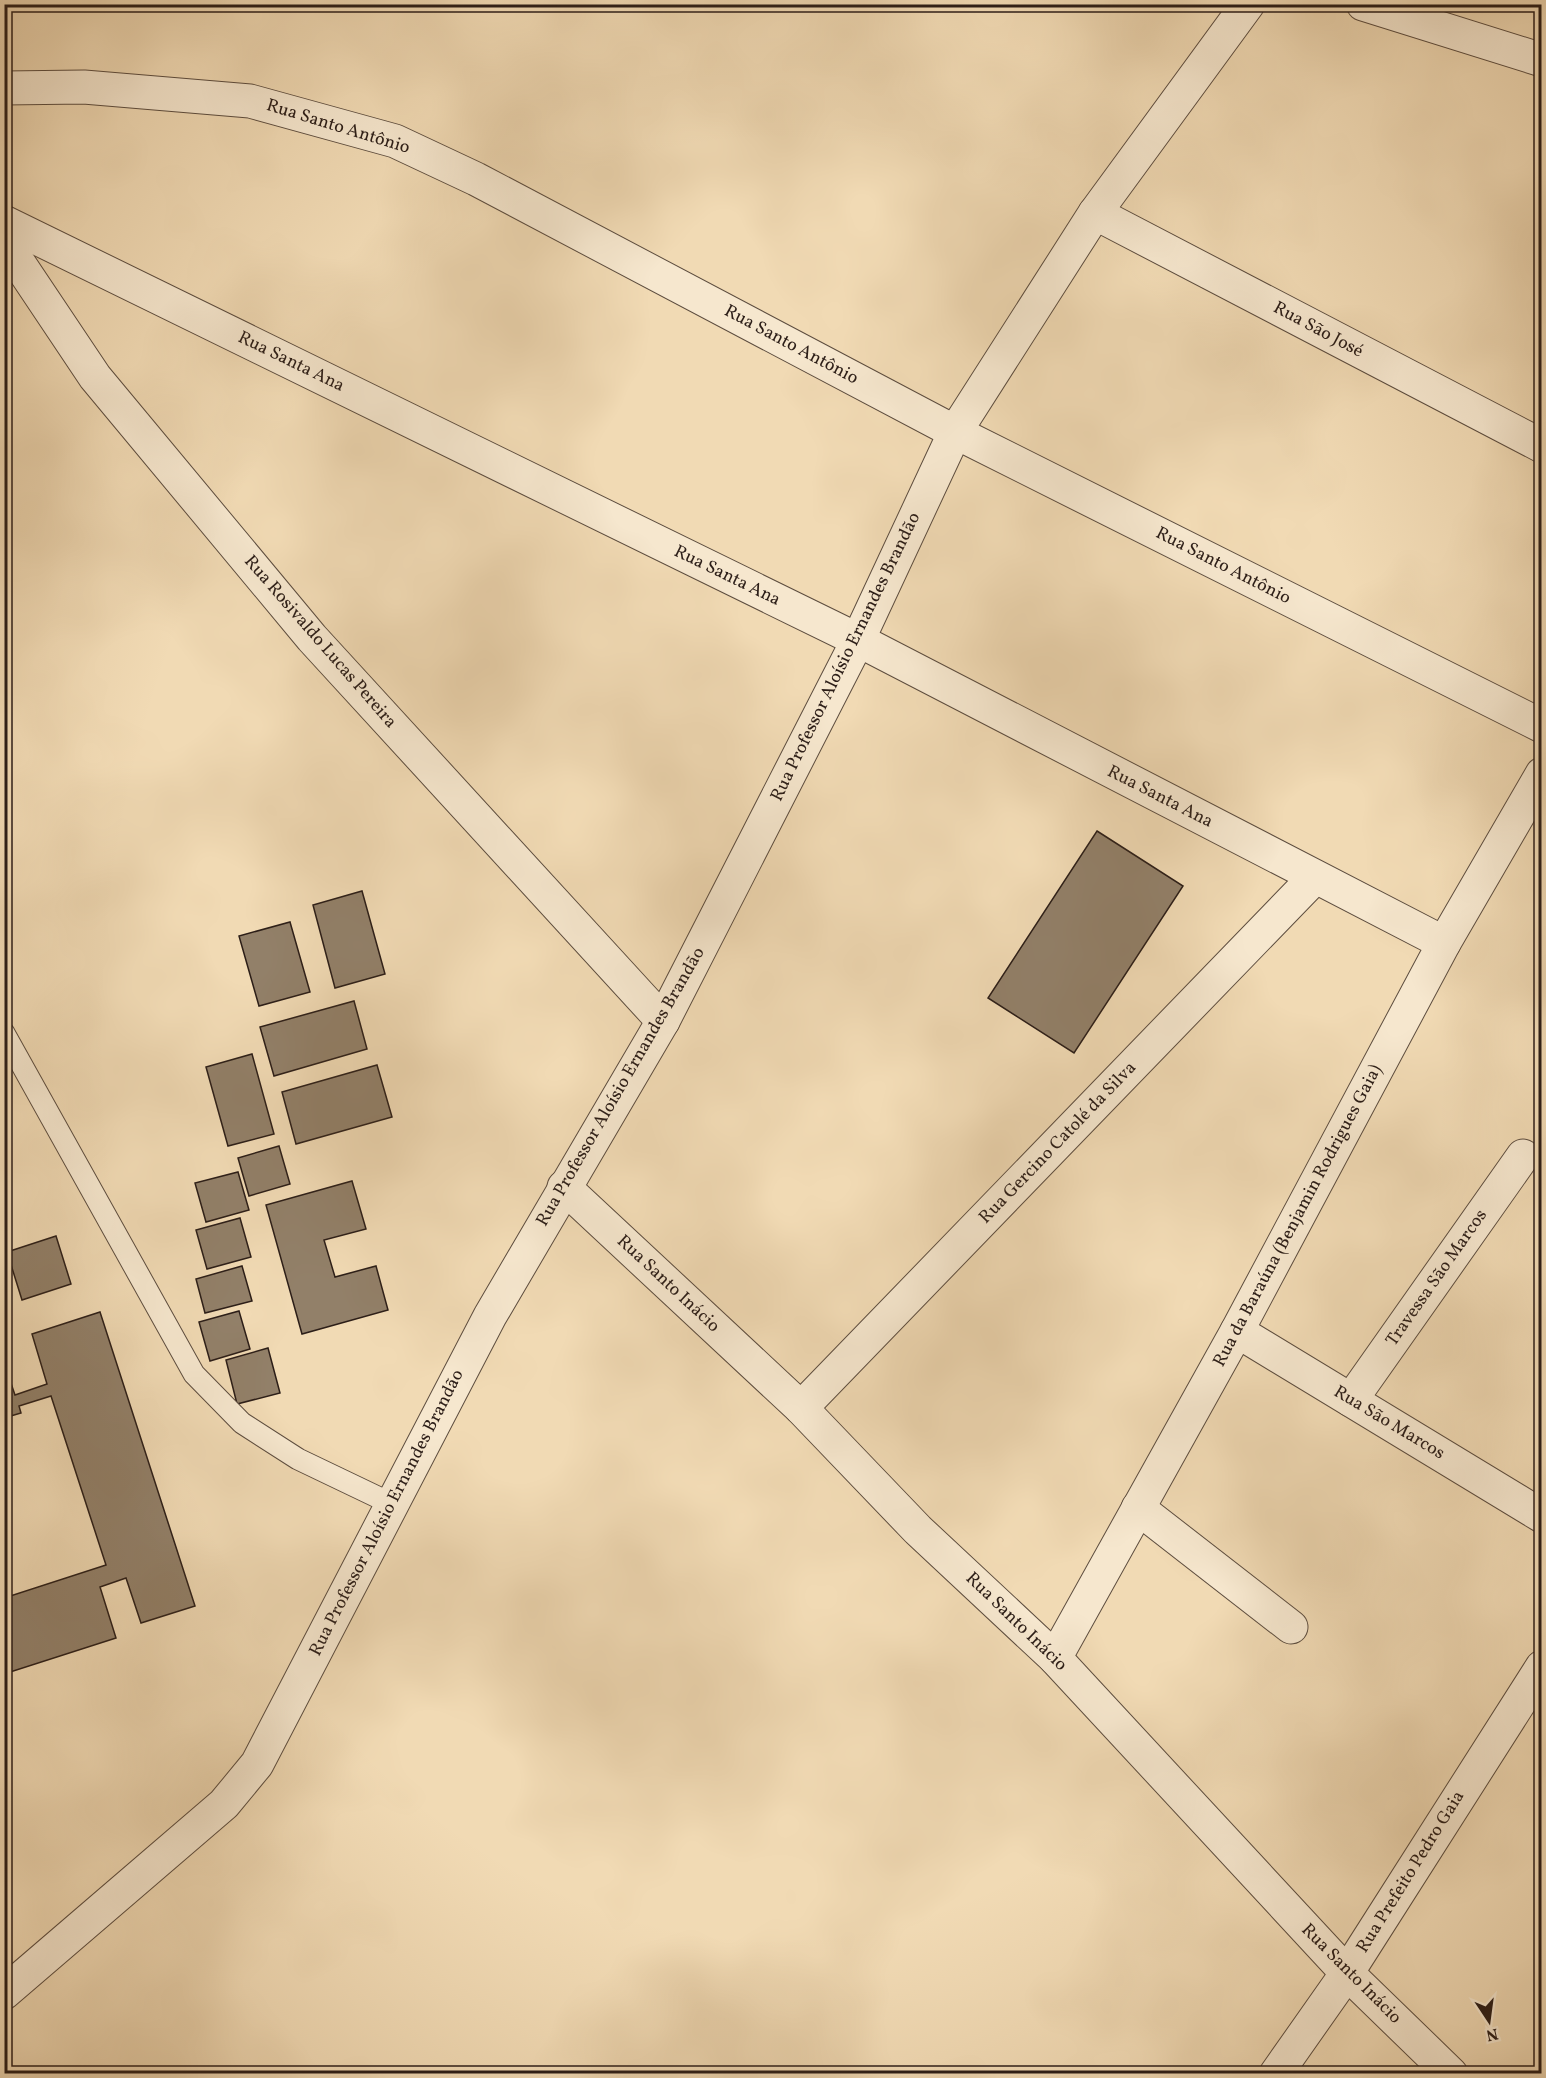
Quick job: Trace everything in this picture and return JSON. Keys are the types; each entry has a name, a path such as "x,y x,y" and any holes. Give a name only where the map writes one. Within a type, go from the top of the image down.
{"street":[{"name":"Rua Professor Aloísio Ernandes Brandão","path":"4,1993 224,1804 257,1764 490,1316 663,1021 858,640 955,432 1095,213 1248,4"},
{"path":"1363,4 1542,60"},
{"name":"Rua Santo Antônio","path":"4,88 84,87 250,101 395,141 476,178 955,432 1542,726"},
{"name":"Rua São José","path":"1095,213 1542,446"},
{"name":"Rua Santa Ana","path":"4,222 858,640 1444,943"},
{"name":"Rua Rosivaldo Lucas Pereira","path":"4,241 95,376 312,638 663,1021"},
{"name":"Rua da Baraúna (Benjamin Rodrigues Gaia)","path":"1055,1658 1238,1330 1444,943 1542,774"},
{"name":"Rua Gercino Catolé da Silva","path":"801,1408 1315,877"},
{"name":"Travessa São Marcos","path":"1351,1400 1523,1156"},
{"name":"Rua Santo Inácio","path":"564,1187 801,1408 918,1530 1055,1658 1347,1973 1451,2073"},
{"name":"Rua São Marcos","path":"1238,1330 1542,1516"},
{"path":"1138,1508 1291,1627"},
{"name":"Rua Prefeito Pedro Gaia","path":"1276,2073 1347,1973 1542,1667"}],"lane":[{"path":"4,1033 194,1374 242,1423 298,1459 393,1504"}],"building":[{"path":"1097,831 1183,886 1074,1053 988,998"},
{"path":"362,891 385,974 335,988 313,905"},
{"path":"290,922 310,992 259,1006 239,936"},
{"path":"354,1001 367,1049 274,1076 260,1027"},
{"path":"252,1054 274,1134 228,1146 206,1067"},
{"path":"377,1065 392,1117 296,1144 282,1092"},
{"path":"279,1146 290,1184 249,1196 238,1158"},
{"path":"238,1172 249,1210 206,1222 195,1183"},
{"path":"352,1181 366,1229 324,1240 335,1277 376,1266 388,1310 302,1334 266,1205"},
{"path":"240,1218 251,1257 207,1269 196,1230"},
{"path":"56,1236 71,1284 22,1300 7,1252"},
{"path":"242,1266 252,1301 205,1313 196,1279"},
{"path":"239,1311 250,1349 210,1361 199,1322"},
{"path":"100,1312 195,1606 141,1623 126,1578 100,1587 116,1638 4,1674 4,1598 106,1565 51,1396 19,1406 21,1413 4,1418 4,1363 15,1395 47,1384 32,1334"},
{"path":"268,1348 280,1393 237,1404 226,1360"}]}
